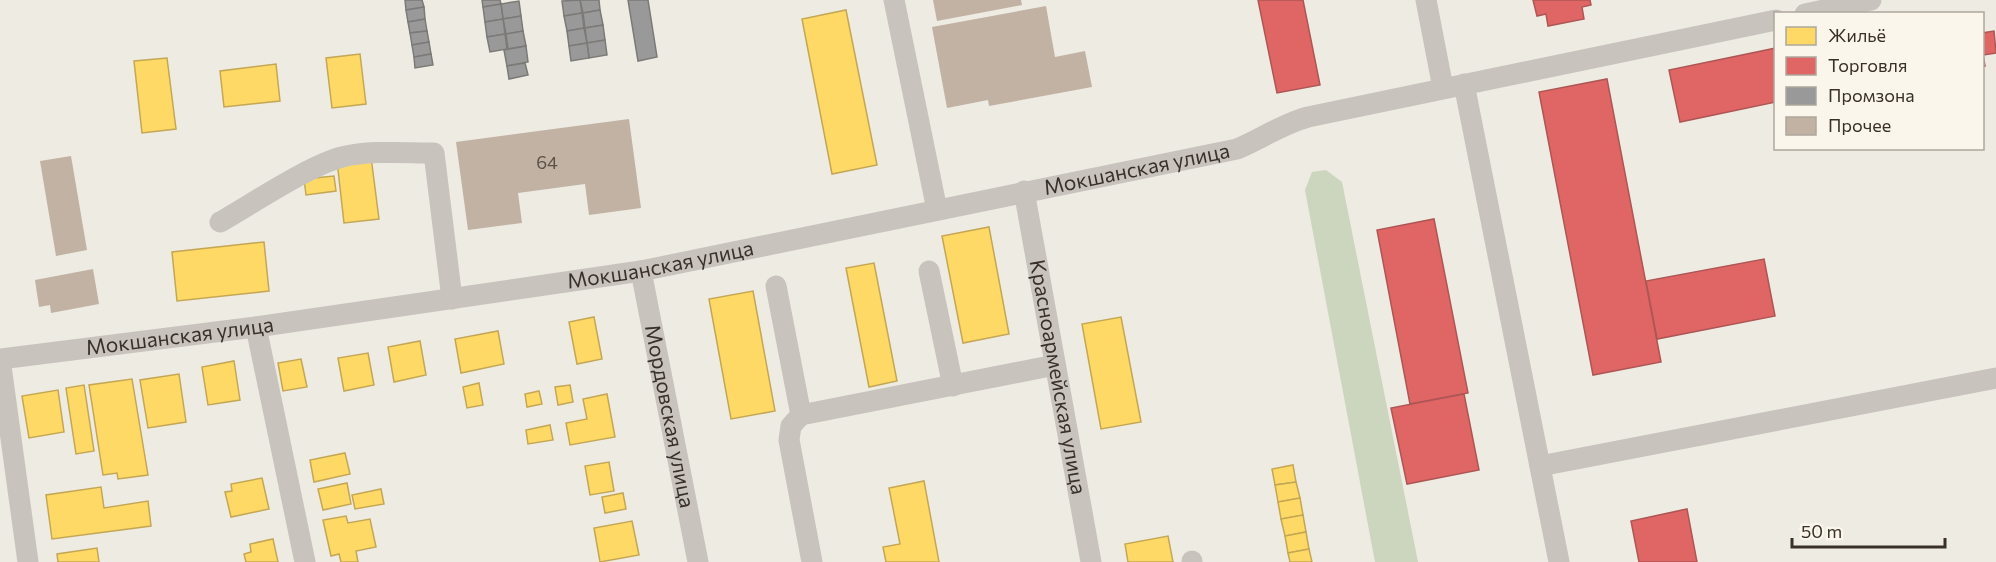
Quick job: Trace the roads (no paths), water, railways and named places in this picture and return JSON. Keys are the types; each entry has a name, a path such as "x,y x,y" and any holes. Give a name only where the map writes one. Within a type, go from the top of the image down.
{"street":[{"path":"894,0 937,210"},
{"path":"1426,0 1443,88"},
{"path":"1814,12 1870,0"},
{"name":"Мокшанская улица","path":"0,359 256,327 641,271 1237,149 1260,139 1287,122 1774,20"},
{"path":"1464,84 1559,562"},
{"path":"220,222 306,174 341,158 379,153 434,153 452,299"},
{"name":"Красноармейская улица","path":"1024,191 1090,562"},
{"name":"Мордовская улица","path":"641,271 698,562"},
{"path":"929,271 952,386"},
{"path":"776,286 801,415"},
{"path":"256,327 305,562"},
{"path":"0,359 28,562"},
{"path":"812,562 789,440 791,426 801,415 1055,365"},
{"path":"1540,466 1996,378"}]}
